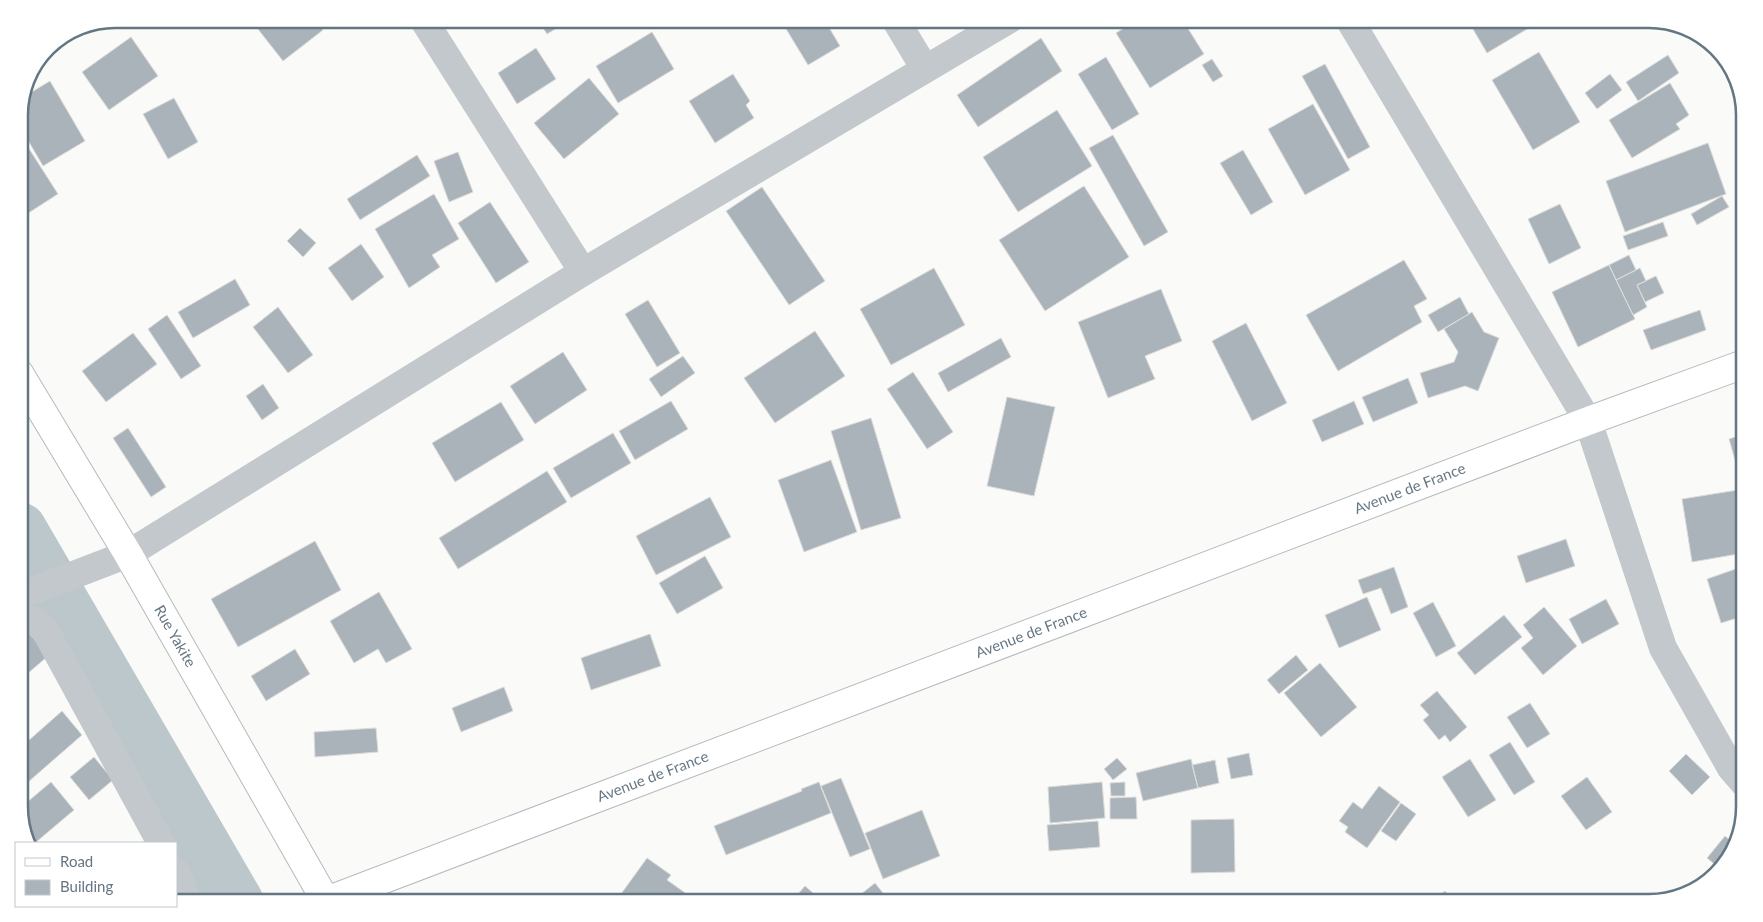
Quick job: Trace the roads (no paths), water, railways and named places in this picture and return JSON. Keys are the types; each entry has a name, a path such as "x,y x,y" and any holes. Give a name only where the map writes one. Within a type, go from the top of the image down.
{"main road":[{"name":"Avenue de France","path":"345,894 1588,421 1735,367"},
{"name":"Rue Yakite","path":"28,390 120,556 319,894"}],"street":[{"path":"429,28 583,272"},
{"path":"900,28 925,69"},
{"path":"28,600 120,556 583,272 995,28"},
{"path":"1354,28 1588,421 1663,648 1736,774"},
{"path":"28,614 32,620 45,630 160,842"},
{"path":"178,876 184,894"}],"waterway":[{"path":"28,545 231,894"}]}
